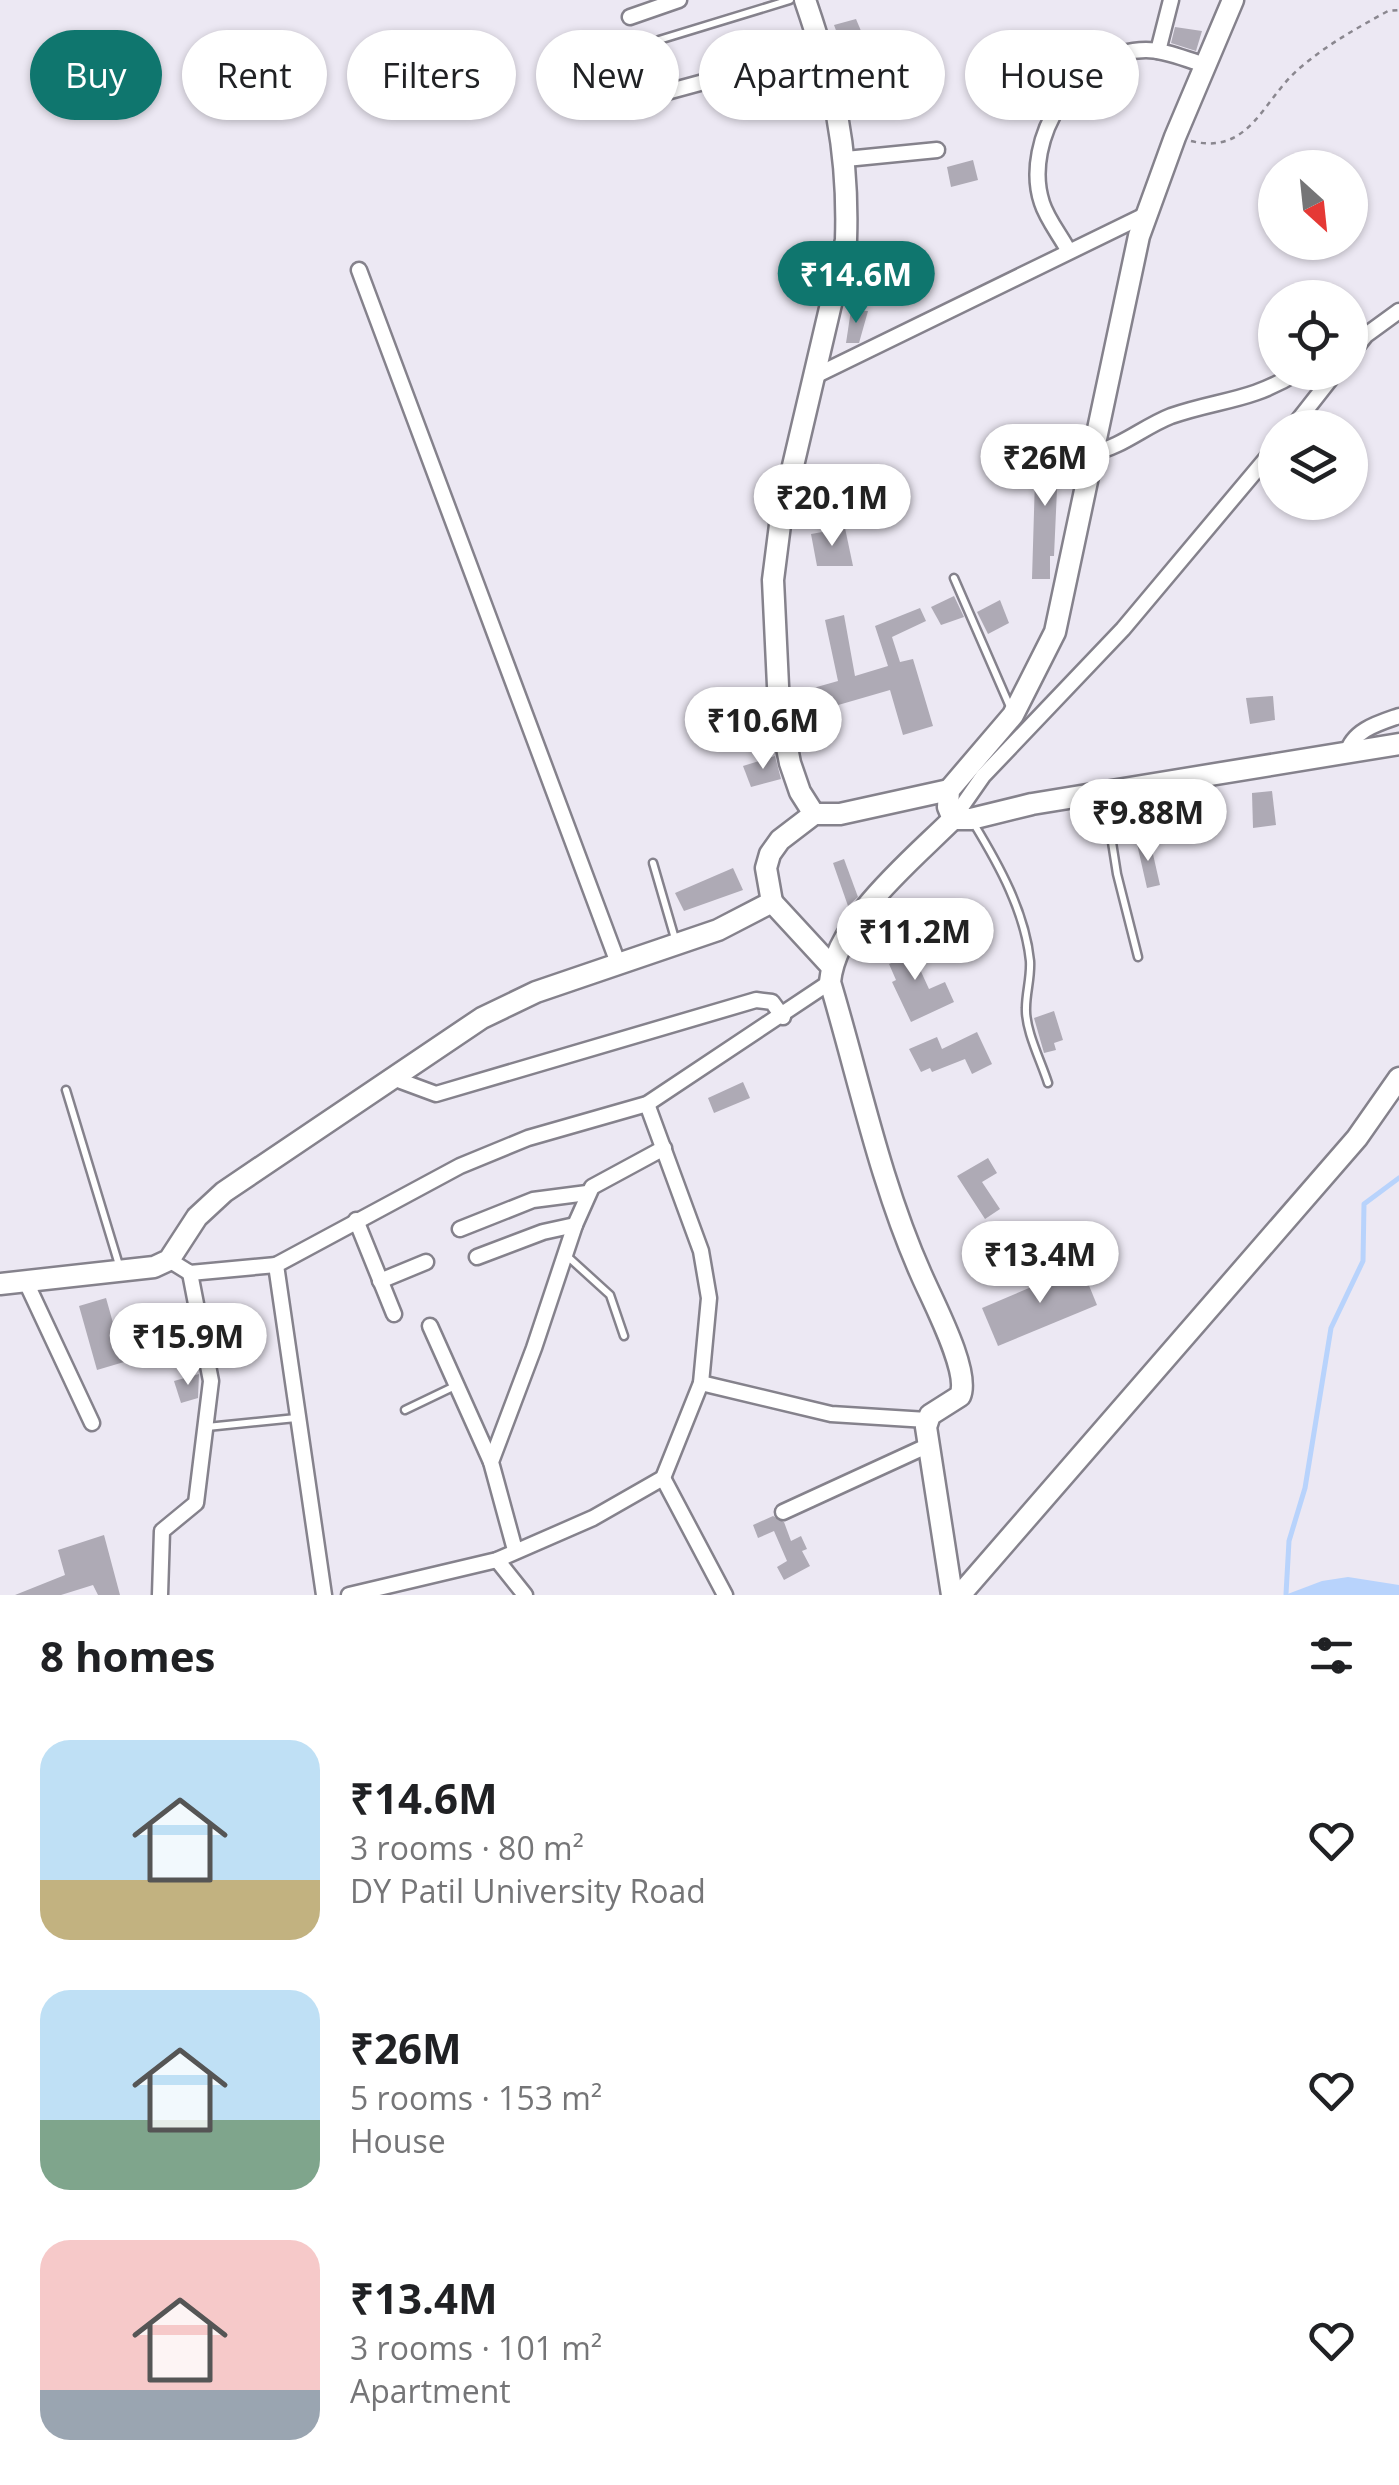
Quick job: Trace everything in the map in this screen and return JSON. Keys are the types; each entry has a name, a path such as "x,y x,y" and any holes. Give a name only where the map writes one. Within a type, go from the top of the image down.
{"street":[{"path":"630,17 680,0"},
{"path":"805,0 815,30"},
{"path":"1158,51 1171,0"},
{"path":"962,819 948,806 949,790 1013,715 1054,632 1147,214 1175,136 1233,0"},
{"path":"1068,250 1042,202 1038,158 1056,107 1090,70 1108,59 1138,50 1158,51 1206,66"},
{"path":"814,814 800,792 790,763 779,707 773,580 781,518 846,240 846,159 841,120"},
{"path":"846,159 937,150"},
{"path":"817,375 1147,214"},
{"path":"359,270 618,963"},
{"path":"1368,333 1399,310"},
{"path":"1092,453 1123,443 1169,417 1266,390"},
{"path":"1306,410 1322,390"},
{"path":"168,1260 190,1273 276,1264 426,1182 528,1138 647,1104 782,1017 831,974 870,904 962,819 983,776 1136,614 1258,468"},
{"path":"1347,753 1349,744 1360,733 1399,716"},
{"path":"962,819 1399,744"},
{"path":"701,1383 832,1414 927,1420 960,1396 963,1382 946,1333 897,1221 831,974 772,902 766,868 780,840 814,814 840,814 949,790"},
{"path":"0,1284 154,1267 168,1260 197,1216 224,1192 482,1018 536,992 718,930 772,902"},
{"path":"390,1077 436,1094 756,1000 772,1002 782,1017"},
{"path":"960,1595 1357,1138 1399,1078"},
{"path":"349,1595 497,1560 593,1518 662,1478 701,1383 709,1326 706,1275 647,1104"},
{"path":"490,1462 588,1193 597,1183 664,1148"},
{"path":"460,1228 532,1200 588,1193"},
{"path":"356,1220 394,1314"},
{"path":"477,1257 543,1232 574,1225"},
{"path":"380,1281 426,1262"},
{"path":"276,1264 324,1595"},
{"path":"160,1595 162,1531 196,1502 207,1427 211,1382 190,1273"},
{"path":"26,1282 92,1423"},
{"path":"430,1326 490,1462 515,1550"},
{"path":"927,1420 952,1595"},
{"path":"783,1512 929,1445"},
{"path":"662,1478 726,1595"},
{"path":"497,1560 525,1595"}],"lane":[{"path":"679,34 790,0"},
{"path":"954,578 1013,715"},
{"path":"1104,792 1117,874 1138,956"},
{"path":"962,819 999,864 1015,904 1030,958 1025,1009 1048,1082"},
{"path":"653,863 676,943"},
{"path":"66,1090 121,1271"},
{"path":"565,1254 610,1295 624,1336"},
{"path":"404,1410 456,1385"},
{"path":"207,1427 297,1418"}],"path":[{"path":"1175,136 1209,146 1228,142 1243,133 1290,76 1326,45 1388,11 1399,10"}],"water":[{"path":"1348,1577 1399,1585 1399,1595 1285,1595 1322,1581"}],"building":[{"path":"856,19 861,30 836,30 834,25"},
{"path":"1175,27 1202,31 1196,51 1171,43"},
{"path":"973,160 978,180 951,187 947,167"},
{"path":"851,310 868,311 859,343 846,343"},
{"path":"1036,445 1059,445 1050,579 1032,579"},
{"path":"845,528 853,566 817,566 811,534"},
{"path":"954,596 964,617 941,625 931,607"},
{"path":"1000,600 1009,623 988,634 977,612"},
{"path":"920,608 926,621 892,637 900,662 913,659 933,726 903,735 890,690 821,710 829,738 805,745 792,694 838,681 825,620 844,615 855,676 888,666 875,626"},
{"path":"1273,696 1275,720 1250,724 1246,698"},
{"path":"775,756 781,779 751,787 743,766"},
{"path":"1272,791 1276,825 1253,828 1252,793"},
{"path":"1150,841 1160,885 1147,888 1137,844"},
{"path":"844,859 858,897 848,906 833,863"},
{"path":"733,868 743,890 684,911 675,893"},
{"path":"910,936 917,950 912,952 929,989 945,982 954,1002 911,1022 892,982 896,980 889,964 896,961 888,945"},
{"path":"1054,1011 1063,1040 1054,1043 1056,1050 1044,1053 1034,1018"},
{"path":"977,1032 992,1064 972,1074 965,1059 932,1072 930,1068 921,1072 909,1049 937,1037 942,1049"},
{"path":"743,1082 750,1098 714,1113 708,1098"},
{"path":"988,1158 997,1173 982,1182 1000,1209 985,1219 957,1176"},
{"path":"1081,1266 1097,1305 998,1346 982,1308"},
{"path":"106,1298 124,1362 97,1370 79,1306"},
{"path":"199,1374 198,1398 181,1403 174,1381"},
{"path":"773,1516 784,1522 791,1541 801,1536 807,1549 802,1551 810,1566 784,1580 777,1567 787,1561 774,1531 758,1538 753,1525"},
{"path":"104,1535 120,1595 98,1595 93,1585 61,1595 15,1595 65,1575 58,1550"}],"waterway":[{"path":"1286,1594 1289,1541 1305,1488 1331,1328 1363,1261 1364,1204 1399,1178"}]}
